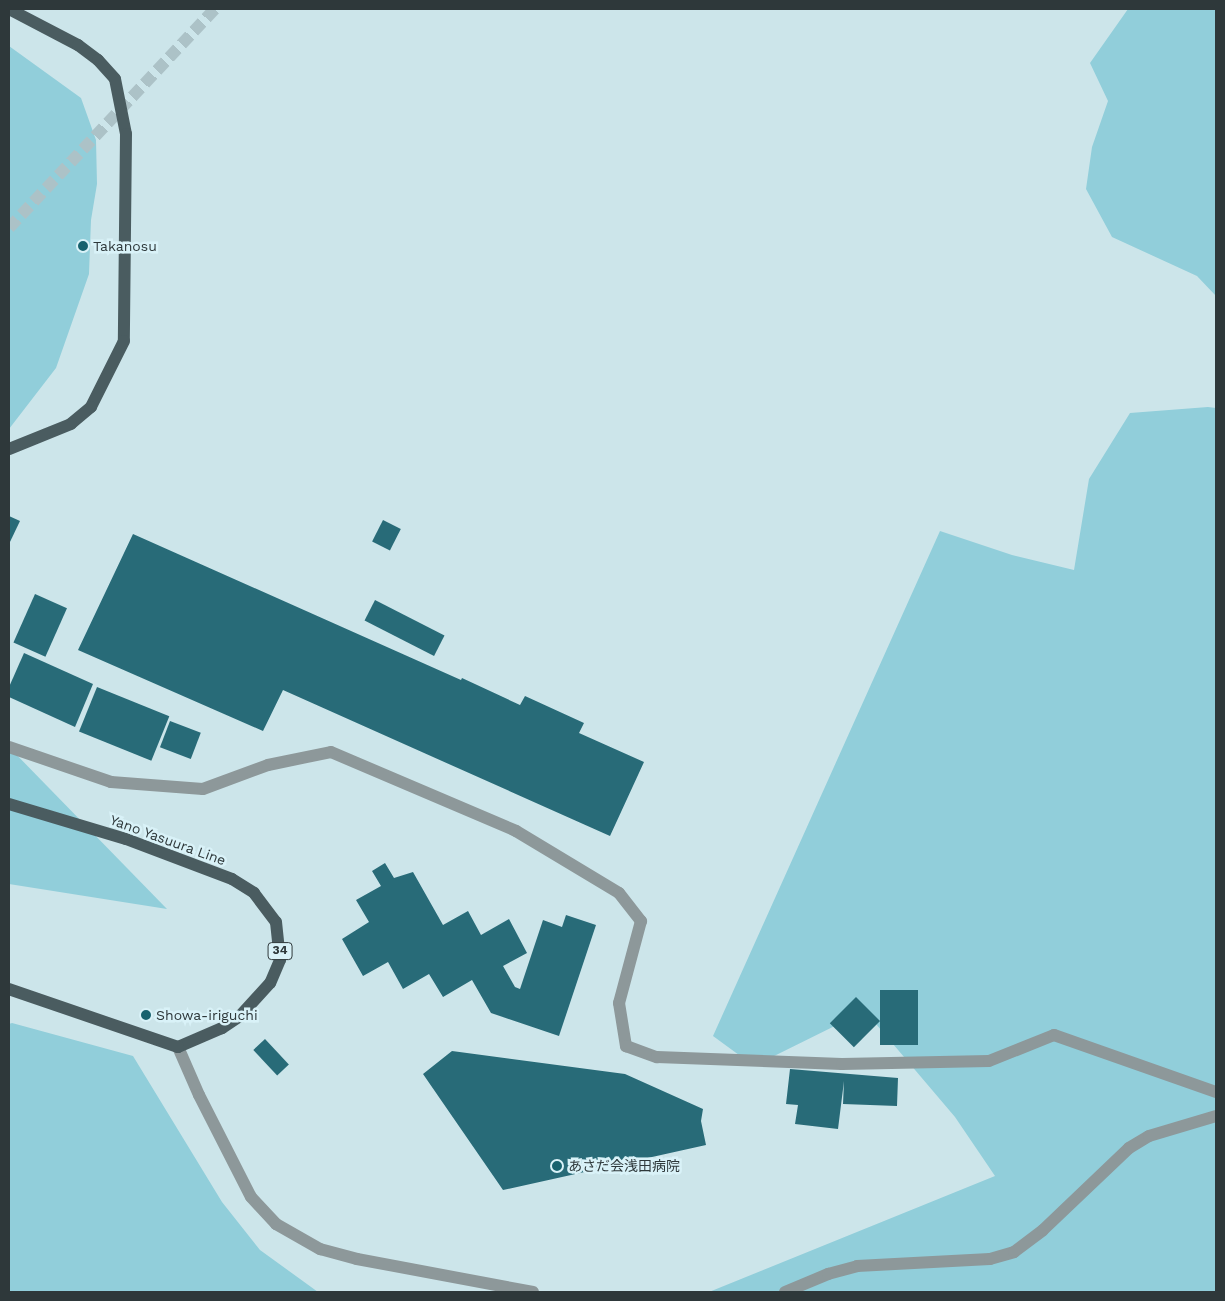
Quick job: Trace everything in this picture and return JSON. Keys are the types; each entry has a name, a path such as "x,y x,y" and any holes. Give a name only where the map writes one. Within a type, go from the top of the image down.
{"main road":[{"path":"9,9 78,45 98,60 115,79 126,134 124,341 105,384 91,407 71,424 9,449"},
{"name":"Yano Yasuura Line","path":"9,804 126,839 212,870 254,893 267,908 280,937 280,960 270,983 240,1016 222,1028 178,1047"},
{"path":"9,989 178,1047"}],"street":[{"path":"9,747 111,782 203,789 268,765 331,752 516,831 619,893 641,921 620,1003 626,1046 657,1057 842,1064 989,1061 1054,1035 1216,1092"},
{"path":"178,1047 198,1095 251,1197 276,1224 320,1249 357,1259 533,1292"},
{"path":"785,1292 828,1274 857,1266 990,1259 1014,1252 1043,1230 1129,1148 1149,1136 1216,1116"}],"shaded area":[{"path":"1128,9 1216,9 1216,296 1197,276 1112,237 1086,189 1092,147 1108,101 1090,63"},
{"path":"9,46 81,98 96,140 97,184 91,220 89,274 56,368 9,429"},
{"path":"1216,408 1216,1292 709,1292 995,1176 955,1117 865,1011 754,1066 713,1036 940,531 1012,555 1074,570 1089,479 1130,413"},
{"path":"9,747 167,909 9,884"},
{"path":"12,1023 133,1056 222,1202 260,1250 318,1292 9,1292 9,1024"}],"building":[{"path":"9,516 20,521 9,544"},
{"path":"383,520 401,529 390,550 372,541"},
{"path":"133,534 520,705 525,696 584,723 579,733 644,762 610,836 283,690 263,731 78,650"},
{"path":"35,594 67,608 45,657 13,642"},
{"path":"375,600 444,635 434,656 365,620"},
{"path":"24,653 93,684 75,727 9,697 9,687"},
{"path":"97,687 169,716 151,761 79,732"},
{"path":"170,721 201,733 191,759 160,747"},
{"path":"385,863 394,878 413,872 443,925 468,911 481,935 509,919 527,953 503,966 515,987 520,989 543,920 562,927 566,915 596,925 559,1036 491,1013 472,980 443,997 429,974 403,989 388,962 363,976 342,939 369,922 356,900 381,886 372,871"},
{"path":"880,990 918,990 918,1045 880,1045"},
{"path":"856,997 880,1021 854,1047 830,1023"},
{"path":"265,1039 289,1065 277,1076 253,1050"},
{"path":"452,1051 625,1074 703,1109 701,1121 706,1145 503,1190 423,1074"},
{"path":"790,1069 898,1078 897,1106 843,1104 844,1081 838,1129 795,1124 798,1105 786,1104"}],"tunnel":[{"path":"9,228 215,9"}],"place":[{"name":"Takanosu","path":"83,246"},
{"name":"Showa-iriguchi","path":"146,1015"},
{"name":"あさだ会浅田病院","path":"557,1166"}]}
